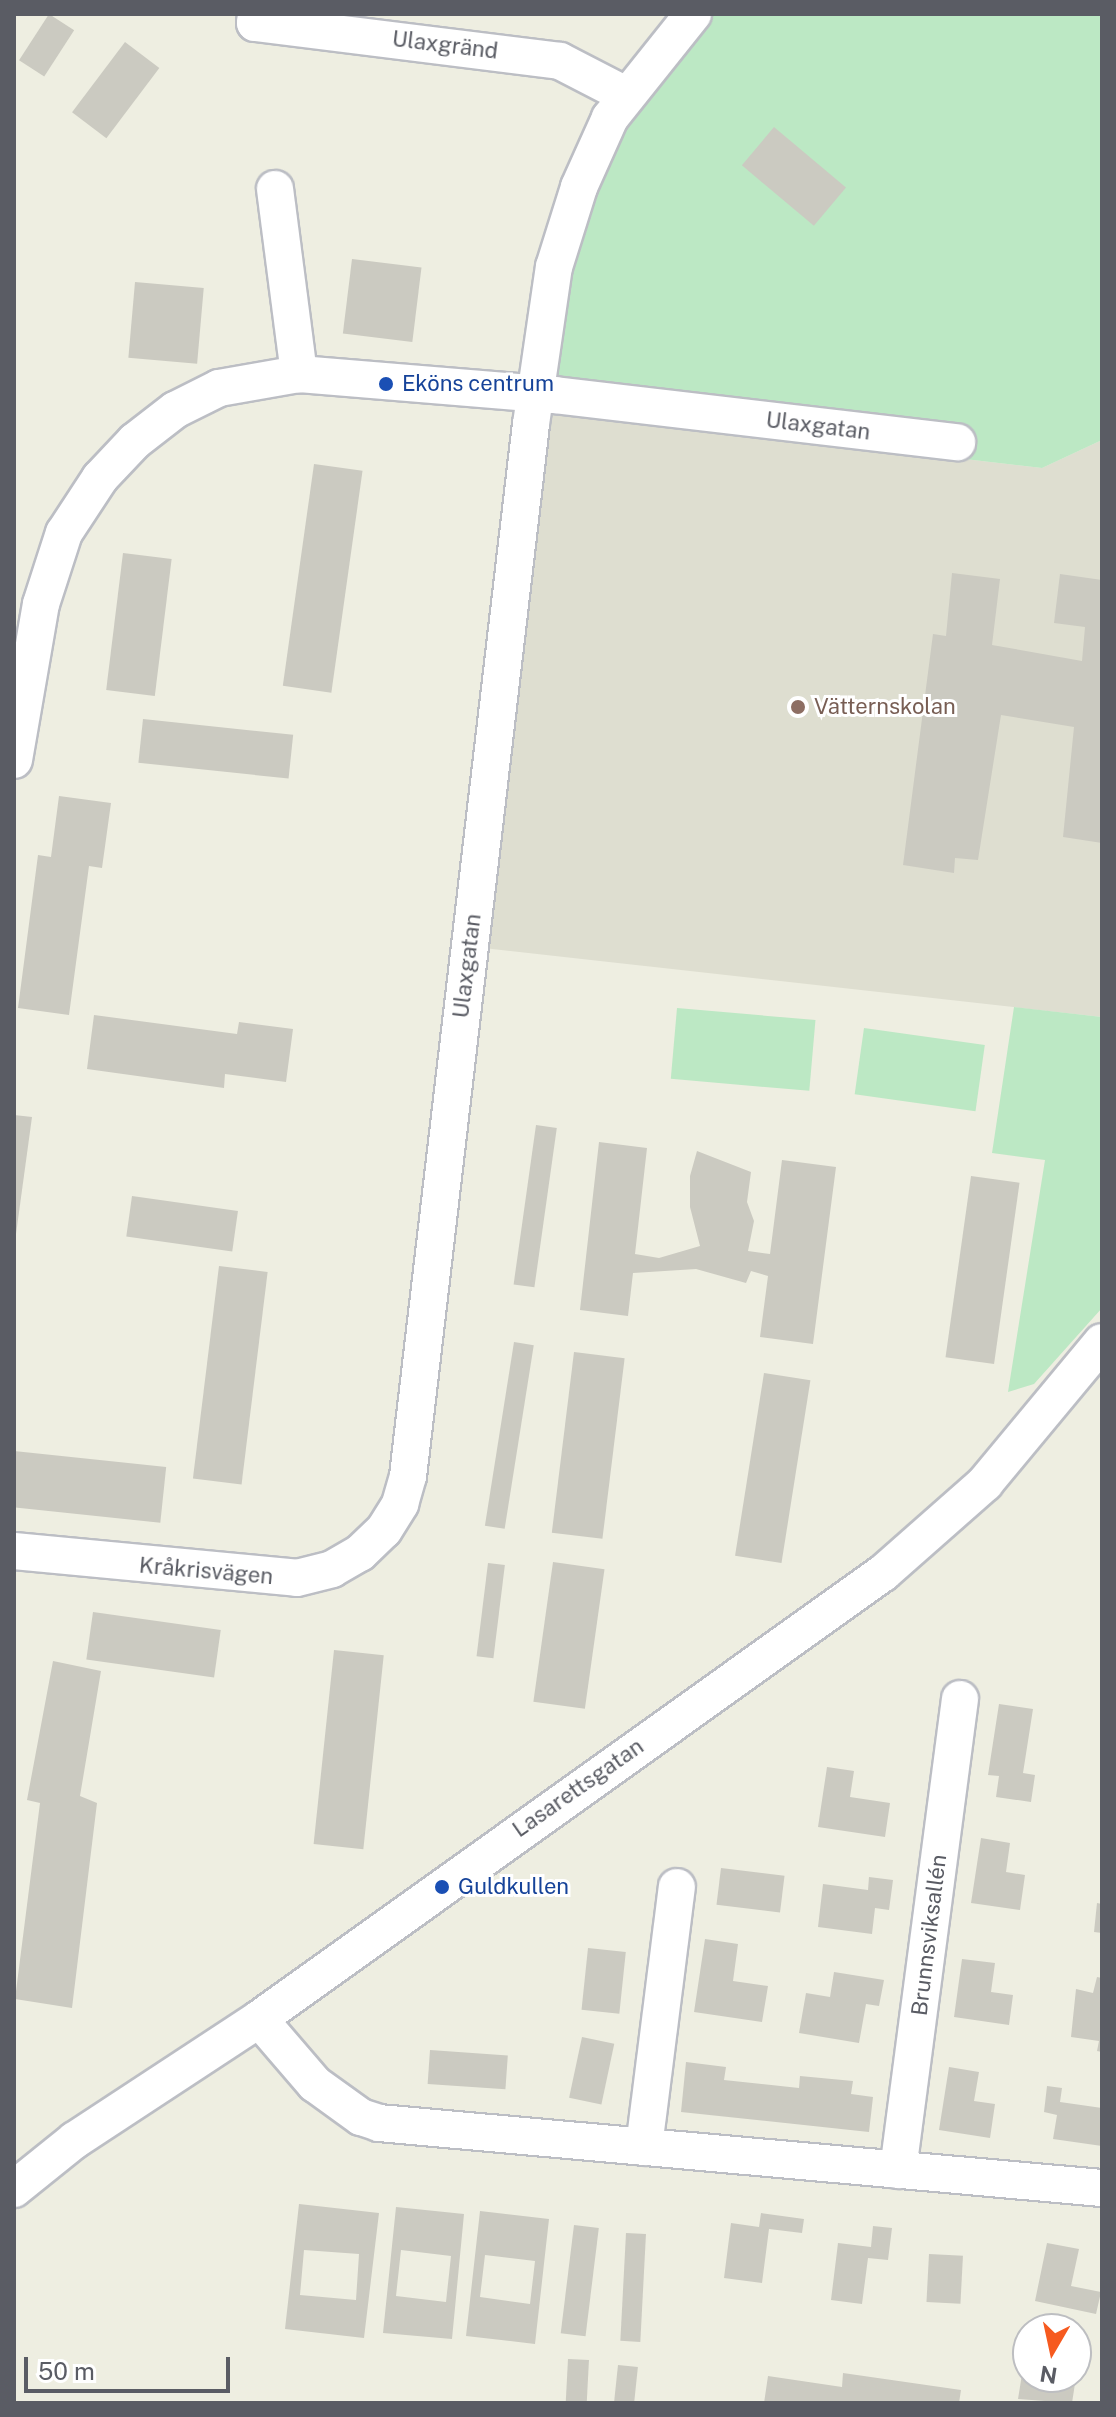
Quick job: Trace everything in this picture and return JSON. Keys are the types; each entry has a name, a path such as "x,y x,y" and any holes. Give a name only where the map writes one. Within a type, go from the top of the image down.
{"street":[{"name":"Ulaxgatan","path":"384,1530 408,1476 534,396 565,227 595,147 626,95 693,14"},
{"name":"Ulaxgränd","path":"256,19 526,55 587,72 626,95"},
{"path":"275,189 299,374"},
{"path":"14,760 52,564 64,533 100,478 157,422 197,398 243,380 299,374 534,396"},
{"name":"Ulaxgatan","path":"534,396 957,442"},
{"name":"Lasarettsgatan","path":"14,2189 75,2140 259,2019 883,1573 985,1483 1102,1342"},
{"name":"Kråkrisvägen","path":"14,1551 297,1578 347,1562 384,1530"},
{"name":"Brunnsviksallén","path":"898,2170 960,1699"},
{"path":"644,2147 677,1887"},
{"path":"259,2019 315,2084 370,2120 1102,2188"}],"shaded area":[{"name":"Vätternskolan","path":"530,408 1042,468 1102,440 1102,1017 466,946"}],"green space":[{"path":"694,14 1102,14 1102,440 1042,468 530,408 624,86"},
{"path":"1014,1007 1102,1017 1102,1308 1034,1384 1008,1392 1045,1160 992,1153"},
{"path":"677,1008 815,1020 809,1091 671,1079"},
{"path":"864,1028 985,1045 975,1111 855,1094"}],"building":[{"path":"49,14 74,30 44,76 19,60"},
{"path":"125,42 159,68 106,138 72,112"},
{"path":"774,127 846,187 814,226 742,165"},
{"path":"352,259 421,268 412,342 343,333"},
{"path":"135,282 204,288 197,364 128,358"},
{"path":"314,464 363,471 331,693 283,686"},
{"path":"123,553 172,559 155,696 106,690"},
{"path":"952,573 1000,579 992,645 1082,661 1085,627 1054,623 1060,574 1102,580 1102,843 1063,837 1074,727 1001,715 978,860 955,858 954,873 903,865 933,634 946,636"},
{"path":"143,719 293,735 289,779 138,763"},
{"path":"59,796 111,803 102,868 89,866 69,1015 18,1008 38,855 51,857"},
{"path":"94,1015 237,1034 239,1022 293,1029 286,1082 225,1074 224,1088 87,1069"},
{"path":"14,1115 32,1117 16,1234 14,1234"},
{"path":"536,1125 557,1128 534,1287 514,1284"},
{"path":"599,1142 647,1148 635,1254 659,1258 700,1246 690,1207 690,1176 697,1151 751,1172 747,1202 754,1221 748,1251 770,1254 782,1160 836,1167 813,1344 760,1337 768,1276 751,1271 746,1283 696,1269 633,1273 628,1316 580,1310"},
{"path":"971,1176 1020,1183 994,1364 946,1357"},
{"path":"132,1196 238,1211 232,1251 126,1237"},
{"path":"219,1266 268,1272 242,1484 193,1478"},
{"path":"514,1342 534,1345 505,1529 485,1526"},
{"path":"574,1352 625,1358 602,1539 552,1533"},
{"path":"764,1373 810,1380 781,1563 735,1556"},
{"path":"14,1451 166,1467 160,1523 14,1507"},
{"path":"553,1562 604,1569 585,1709 533,1702"},
{"path":"488,1563 505,1565 493,1658 477,1656"},
{"path":"93,1612 221,1630 214,1677 86,1660"},
{"path":"334,1650 384,1655 363,1849 314,1844"},
{"path":"53,1661 101,1671 80,1796 97,1803 72,2008 15,1999 40,1803 27,1800"},
{"path":"999,1704 1033,1709 1023,1773 1035,1775 1031,1802 996,1797 999,1776 988,1775"},
{"path":"827,1767 854,1771 850,1797 890,1803 885,1837 818,1827"},
{"path":"981,1838 1010,1843 1006,1872 1025,1875 1020,1910 971,1903"},
{"path":"721,1868 785,1876 780,1913 716,1905"},
{"path":"869,1877 893,1880 889,1910 875,1908 872,1934 818,1927 823,1884 868,1890"},
{"path":"1097,1903 1102,1904 1102,1933 1094,1932"},
{"path":"705,1939 738,1944 733,1981 768,1986 762,2022 694,2012"},
{"path":"588,1948 626,1952 619,2014 582,2010"},
{"path":"962,1959 995,1963 991,1992 1013,1995 1009,2025 954,2017"},
{"path":"834,1972 884,1980 879,2006 866,2004 859,2043 799,2033 806,1993 830,1997"},
{"path":"1097,1977 1102,1978 1102,2052 1097,2051 1099,2041 1071,2037 1076,1989 1093,1993"},
{"path":"582,2037 614,2044 601,2105 569,2098"},
{"path":"430,2050 508,2055 505,2089 428,2084"},
{"path":"686,2062 726,2067 724,2080 799,2088 800,2076 853,2081 851,2094 873,2097 869,2132 681,2112"},
{"path":"949,2067 979,2072 974,2101 995,2104 990,2138 939,2130"},
{"path":"1047,2086 1062,2088 1060,2102 1102,2108 1102,2146 1053,2139 1057,2115 1044,2112"},
{"path":"299,2204 379,2213 364,2338 285,2329","holes":["304,2250 359,2254 356,2300 300,2295"]},
{"path":"396,2207 464,2214 452,2339 383,2333","holes":["401,2250 451,2256 446,2302 396,2296"]},
{"path":"480,2211 549,2219 535,2344 466,2336","holes":["485,2255 535,2261 530,2304 480,2297"]},
{"path":"761,2213 804,2219 802,2233 769,2229 762,2283 724,2278 731,2223 759,2227"},
{"path":"574,2225 599,2228 586,2336 561,2333"},
{"path":"873,2226 892,2228 888,2260 868,2258 862,2304 831,2300 838,2243 871,2247"},
{"path":"626,2233 646,2234 640,2342 620,2341"},
{"path":"1047,2243 1079,2249 1071,2286 1101,2292 1096,2314 1035,2301"},
{"path":"929,2254 963,2256 960,2304 926,2302"},
{"path":"568,2359 589,2360 587,2403 566,2403"},
{"path":"618,2365 638,2367 634,2403 614,2403"},
{"path":"843,2373 961,2390 959,2403 764,2403 768,2376 842,2387"},
{"path":"1019,2393 1074,2393 1072,2403 1018,2399"}],"place":[{"name":"Eköns centrum","path":"386,384"},
{"name":"Vätternskolan","path":"798,707"},
{"name":"Guldkullen","path":"442,1887"}]}
